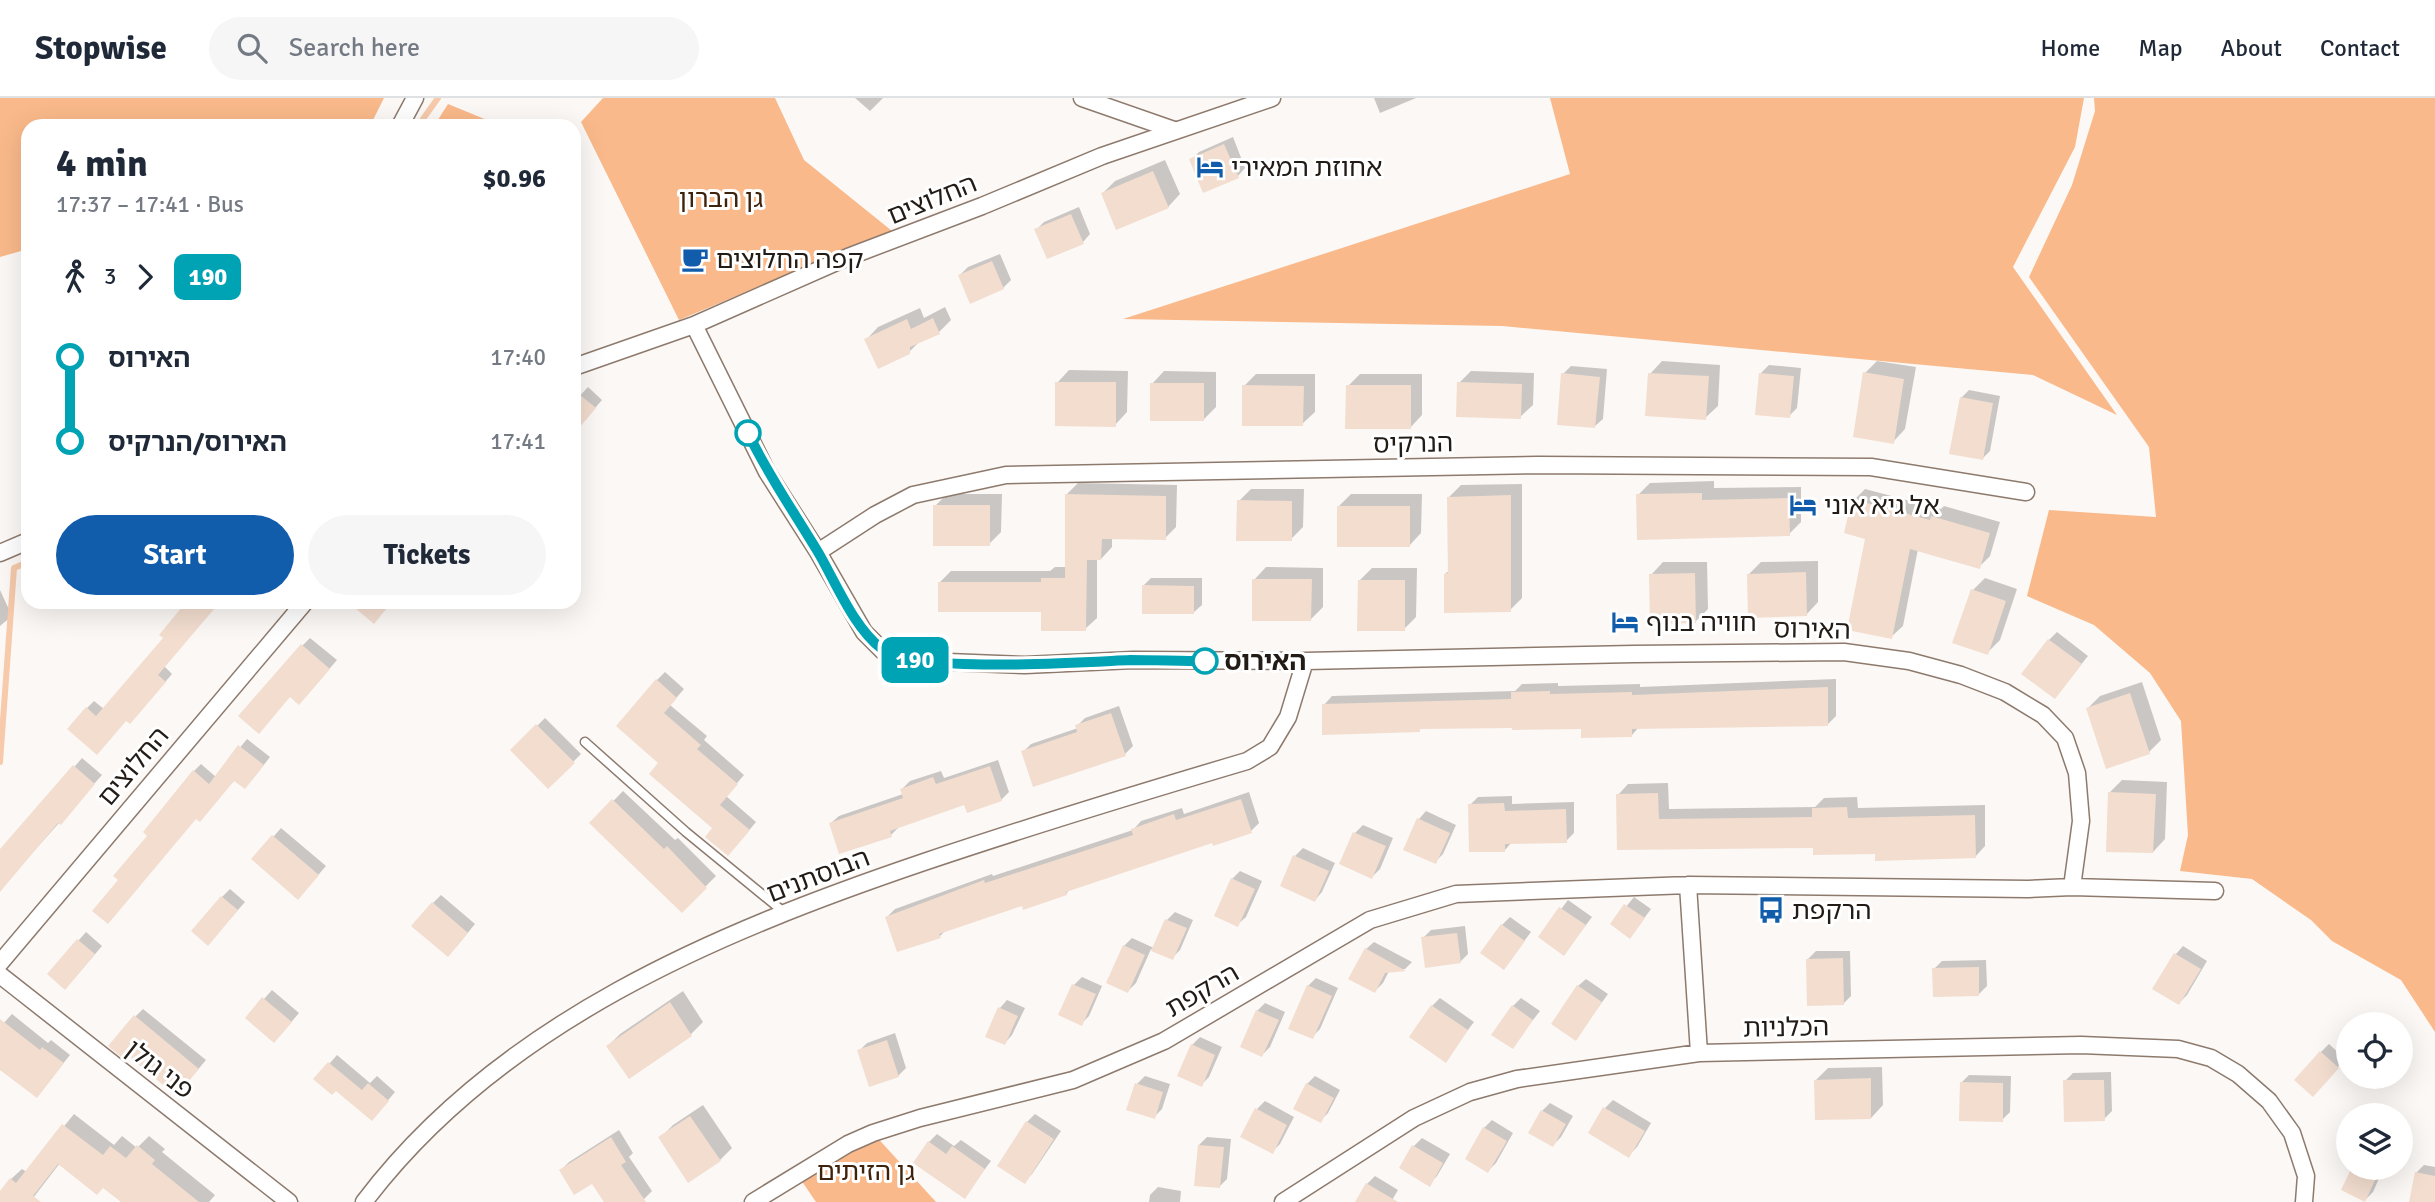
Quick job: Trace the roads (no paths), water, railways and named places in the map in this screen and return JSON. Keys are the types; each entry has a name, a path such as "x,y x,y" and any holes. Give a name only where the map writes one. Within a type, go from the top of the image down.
{"street":[{"path":"404,119 415,98"},
{"path":"1082,98 1174,130"},
{"name":"החלוצים","path":"581,365 694,324 848,257 982,206 1102,156 1272,98"},
{"name":"האירוס","path":"694,324 767,472 818,552 864,632 883,651 902,658 923,661 1025,665 1133,660 1306,662 1844,652 1909,661 1961,675 2005,692 2043,715 2065,738 2077,773 2081,821 2072,887"},
{"name":"הנרקיס","path":"818,552 875,515 913,495 1006,475 1538,466 1871,467 2026,492"},
{"path":"0,553 21,544"},
{"name":"החלוצים","path":"0,963 299,609"},
{"name":"הבוסתנים","path":"364,1202 414,1143 459,1101 516,1055 550,1032 672,961 827,895 1032,825 1247,761 1270,747 1289,717 1306,662"},
{"path":"1688,885 1699,1053"},
{"name":"הרקפת","path":"753,1202 848,1144 873,1133 920,1118 1073,1080 1164,1041 1370,920 1456,894 1688,885 2028,889 2072,887 2215,891"},
{"name":"פני גולן","path":"0,975 289,1202"},
{"name":"הכלניות","path":"1283,1202 1414,1118 1470,1092 1517,1079 1699,1053 2081,1045 2178,1049 2211,1058 2238,1074 2269,1101 2292,1133 2306,1176 2304,1202"}],"lane":[{"path":"585,742 686,832 785,913"}],"waterway":[{"path":"423,119 438,98"},
{"path":"0,762 14,568 21,565"}],"place":[{"name":"אחוזת המאירי","path":"1210,167"},
{"name":"קפה החלוצים","path":"695,259"},
{"name":"אל גיא אוני","path":"1803,505"},
{"name":"חוויה בנוף","path":"1625,622"},
{"name":"האירוס","path":"1205,661"},
{"name":"הרקפת","path":"1771,910"}],"park label":[{"name":"גן הברון","path":"721,198"},
{"name":"גן הזיתים","path":"866,1171"}]}
